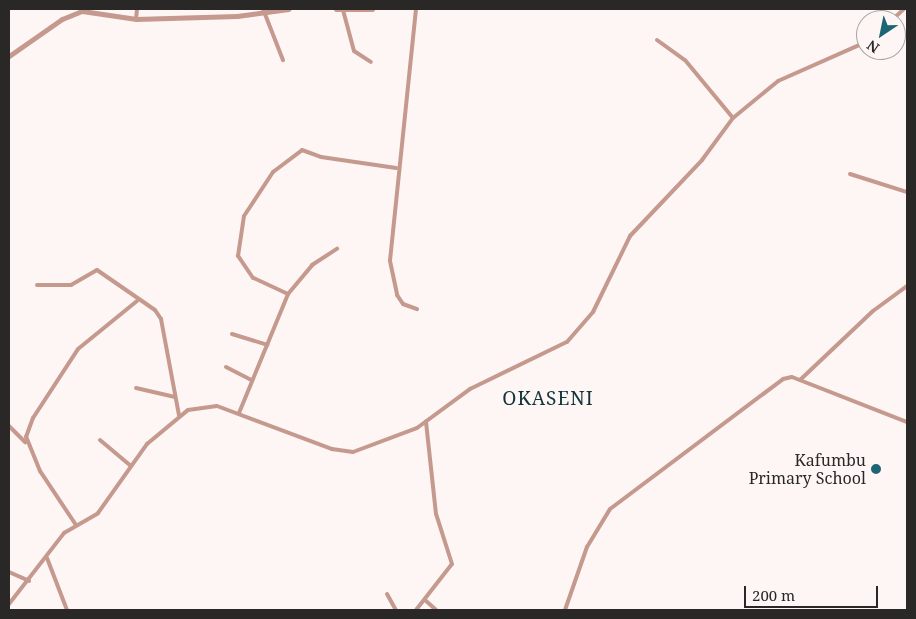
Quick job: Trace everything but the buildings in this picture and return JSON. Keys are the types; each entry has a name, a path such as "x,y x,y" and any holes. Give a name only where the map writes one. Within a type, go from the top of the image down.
{"street":[{"path":"136,19 137,9"},
{"path":"9,56 78,10 136,19 289,9"},
{"path":"336,9 372,9"},
{"path":"416,9 414,57 396,168 390,275 400,302 417,309"},
{"path":"343,10 354,50 370,62"},
{"path":"262,11 283,60"},
{"path":"657,40 685,60 733,118"},
{"path":"9,604 76,525 98,513 131,466 179,415 209,404 239,413 342,452 385,442 426,422 482,382 567,342 593,312 630,236 702,160 733,118 778,81 856,46"},
{"path":"288,294 253,278 238,256 244,216 273,172 302,150 321,157 396,168"},
{"path":"850,174 907,192"},
{"path":"239,413 288,294 312,265 337,249"},
{"path":"38,285 71,285 97,270 137,301 155,310 162,319 179,415"},
{"path":"800,380 873,311 907,286"},
{"path":"25,442 33,418 78,349 137,301"},
{"path":"232,334 267,345"},
{"path":"226,367 252,380"},
{"path":"565,610 587,547 610,509 770,387 788,377 907,422"},
{"path":"136,388 175,397"},
{"path":"416,610 449,573 452,558 436,514 426,422"},
{"path":"9,426 25,442 76,525"},
{"path":"100,440 131,466"},
{"path":"47,558 67,610"},
{"path":"9,572 29,580"},
{"path":"387,594 396,610"},
{"path":"425,600 436,610"}],"place":[{"name":"Kafumbu Primary School","path":"876,469"}],"district":[{"name":"OKASENI","path":"548,399"}]}
